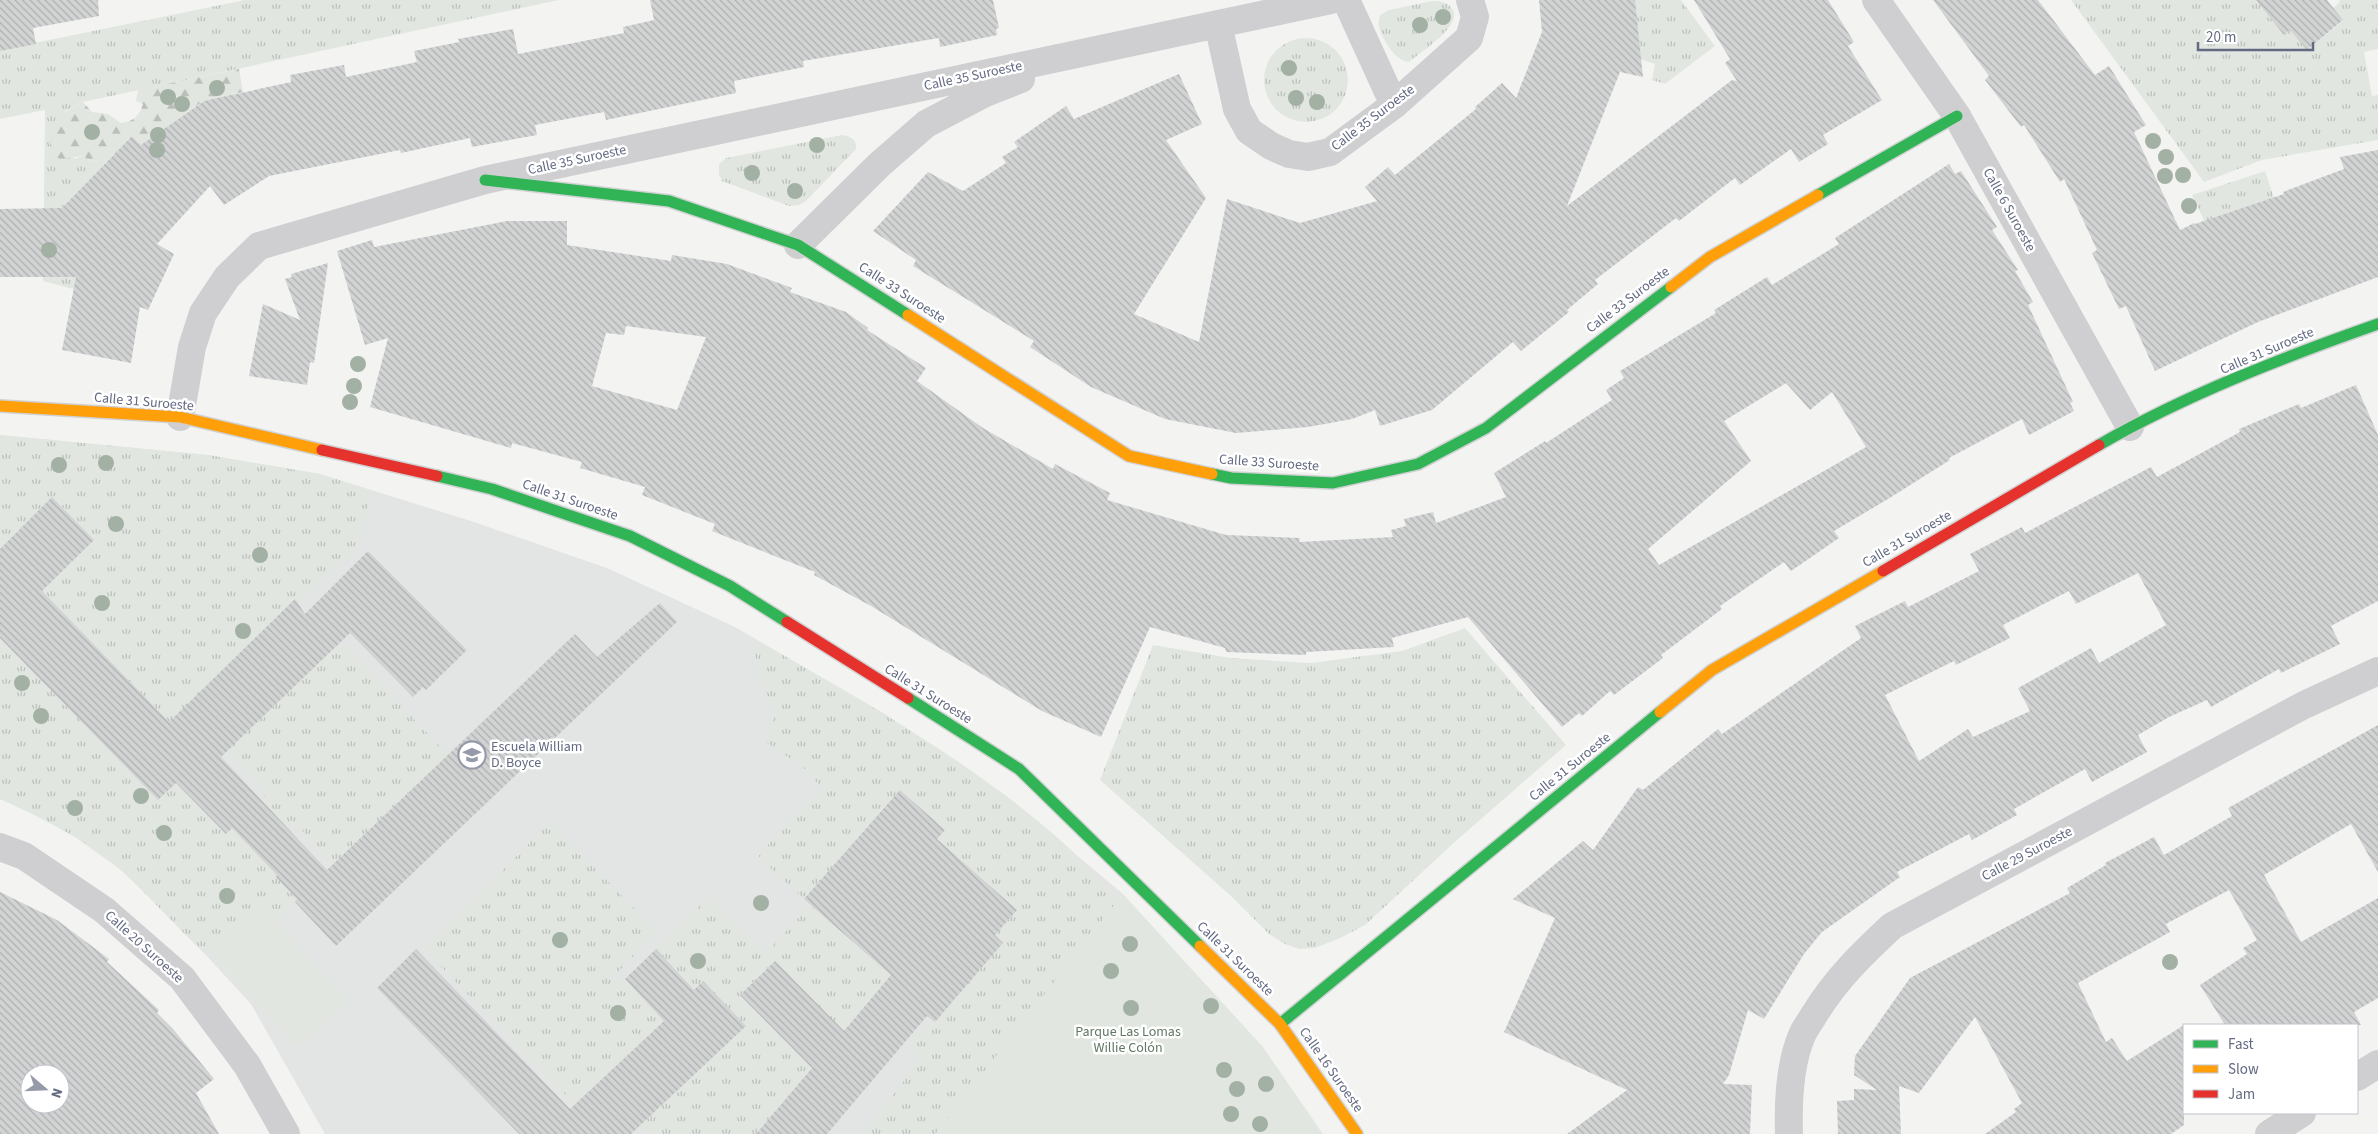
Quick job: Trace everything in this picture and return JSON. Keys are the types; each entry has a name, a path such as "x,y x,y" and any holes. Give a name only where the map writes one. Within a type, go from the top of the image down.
{"street":[{"name":"Calle 35 Suroeste","path":"180,417 192,347 203,313 227,277 259,246 485,180 1331,0"},
{"path":"1346,0 1394,105"},
{"name":"Calle 35 Suroeste","path":"1218,24 1237,109 1250,130 1271,146 1289,154 1308,157 1330,152 1394,105 1469,38 1475,17 1470,0"},
{"name":"Calle 6 Suroeste","path":"1876,0 1957,116 2130,428"},
{"name":"Calle 35 Suroeste","path":"798,244 879,166 926,124 983,94 1090,51"},
{"name":"Calle 33 Suroeste","path":"485,180 668,201 798,244 1129,456 1231,478 1333,483 1418,464 1486,428 1710,257 1957,116"},
{"name":"Calle 31 Suroeste","path":"0,406 180,417 492,489 630,536 730,586 1019,769 1280,1024 1712,670 2130,428 2289,355 2378,324"},
{"name":"Calle 29 Suroeste","path":"1789,1134 1788,1111 1792,1074 1802,1035 1823,1000 1854,961 1892,926 2304,705 2378,671"},
{"name":"Calle 20 Suroeste","path":"0,847 24,856 104,910 182,978 247,1065 286,1134"},
{"name":"Calle 16 Suroeste","path":"1280,1024 1357,1134"},
{"path":"2358,1076 2378,1064"},
{"path":"2269,1134 2300,1114"}],"shaded area":[{"name":"Escuela William D. Boyce","path":"0,435 208,455 320,474 474,522 607,568 735,627 885,714 1005,795 1123,894 935,1134 325,1134 251,1004 204,953 124,872 75,837 35,815 0,799"}],"green space":[{"path":"245,0 559,0 83,102 65,111 74,159 83,156 90,161 97,162 112,156 77,193 103,297 43,281 45,110 0,119 0,50"},
{"path":"1635,0 1681,0 1715,46 1665,84 1652,80 1655,64 1627,55"},
{"path":"2071,0 2258,0 2284,35 2290,30 2307,50 2343,21 2333,8 2340,2 2339,0 2378,0 2378,49 2364,52 2372,96 2378,95 2378,140 2262,160 2204,182"},
{"path":"1432,1 1444,2 1451,7 1454,16 1451,24 1438,39 1422,52 1409,62 1404,61 1394,54 1383,38 1379,25 1380,15 1389,10"},
{"path":"1306,38 1322,41 1336,50 1345,64 1348,80 1345,96 1336,110 1322,119 1306,122 1290,119 1276,110 1267,96 1264,80 1267,64 1276,50 1290,41"},
{"path":"239,69 243,92 233,94 234,99 213,115 203,101 168,126 154,157 132,136 116,153 97,162 83,156 61,159 49,155 52,135 59,117 83,102 92,112 108,114 121,123 129,121 138,115 142,108 143,104 136,101 138,90"},
{"path":"842,135 853,139 856,143 856,149 806,201 799,205 789,206 722,181 719,175 719,164 726,158"},
{"path":"2265,171 2281,219 2212,237 2192,195"},
{"path":"0,435 208,455 320,474 373,491 356,549 169,722 42,591 94,540 53,497 0,549"},
{"path":"1465,628 1566,745 1457,840 1365,925 1338,939 1315,948 1299,949 1285,944 1269,934 1232,897 1100,780 1153,645 1231,658 1311,663 1402,651"},
{"path":"0,638 158,800 180,778 186,793 226,834 267,793 227,751 341,642 448,755 334,863 292,820 256,853 297,899 275,921 257,902 204,953 135,884 97,851 50,823 0,799"},
{"path":"753,638 917,735 996,788 1069,848 1118,901 936,1134 863,1134 920,1060 908,1039 935,1022 1003,943 995,935 1017,910 979,876 756,1134 651,1134 639,1126 603,1134 425,950 550,822 657,932 611,979 625,979 664,1021 599,1082 745,1026 703,981 694,990 656,949 708,898 763,951 769,950 810,905 849,939 945,830 900,790 804,899 762,860 758,855 823,789 804,768 766,742 768,731 776,715 761,678","holes":["775,961 812,998 777,1032 740,995"]},
{"name":"Parque Las Lomas Willie Colón","path":"1123,894 1263,1047 1323,1134 935,1134"},
{"path":"257,902 348,1000 298,1047 207,950"}],"building":[{"path":"0,0 98,0 99,16 33,28 36,44 0,51"},
{"path":"650,0 993,0 999,28 996,29 997,35 940,47 939,38 803,61 804,67 734,81 736,93 606,120 604,112 535,125 537,135 472,147 470,138 401,153 400,150 269,176 224,205 210,186 157,244 174,254 148,310 140,307 131,363 62,350 76,277 0,277 0,209 62,208 132,136 141,145 204,101 291,82 290,75 344,65 346,77 417,62 414,51 459,42 458,39 513,29 518,54 624,33 623,27 654,20"},
{"path":"1539,0 1635,0 1643,77 1620,72 1567,206 1732,80 1737,81 1725,63 1730,59 1694,0 1828,0 1854,42 1848,46 1882,100 1823,135 1828,144 1799,162 1791,149 1740,185 1735,178 1679,221 1676,218 1595,280 1598,284 1567,310 1569,312 1521,351 1513,342 1432,410 1380,426 1375,410 1352,419 1308,427 1236,433 1165,419 1091,387 1030,347 1034,341 913,266 916,260 873,231 928,172 963,191 1006,163 1002,157 1018,147 1014,142 1066,106 1074,119 1179,74 1202,124 1166,140 1206,198 1134,314 1199,342 1227,199 1300,223 1377,201 1365,187 1388,167 1395,175 1476,109 1475,107 1502,83 1516,98 1542,32"},
{"path":"1933,0 2038,0 2095,75 2109,66 2146,125 2134,132 2180,230 2194,223 2284,194 2283,192 2344,169 2340,157 2378,150 2378,277 2258,322 2155,371 2126,306 2119,309 2092,253 2097,250 2064,179 2060,182 2024,125 2021,127 1985,80 1989,76"},
{"path":"2256,0 2327,0 2343,20 2307,50 2290,30 2284,35"},
{"path":"1949,164 1955,174 1961,171 1997,227 1992,230 2018,270 2015,271 2033,302 2028,305 2073,402 2070,403 2074,411 2029,435 2022,419 1949,458 1950,460 1834,531 1839,538 1791,571 1784,562 1720,606 1722,609 1661,655 1663,658 1614,695 1610,691 1582,716 1579,713 1562,727 1468,617 1392,638 1394,647 1306,652 1306,655 1226,652 1225,648 1150,627 1101,737 1042,711 871,606 814,575 815,572 712,531 715,524 642,495 645,487 580,468 582,462 512,443 511,448 370,407 388,338 365,345 337,251 372,240 374,247 507,221 567,221 567,245 671,261 672,255 727,264 792,288 790,292 846,312 868,328 867,330 926,368 917,381 983,428 1053,469 1055,464 1110,493 1107,500 1226,535 1300,538 1299,542 1393,537 1391,530 1406,526 1404,519 1433,512 1436,523 1506,497 1494,473 1545,441 1546,443 1612,400 1606,390 1624,378 1620,371 1716,313 1714,310 1767,277 1772,285 1839,244 1835,238","holes":["626,326 706,337 677,410 592,386 606,333 624,335","1786,383 1810,410 1832,392 1866,447 1659,565 1648,549 1751,461 1724,421"]},
{"path":"328,263 314,363 310,362 307,385 249,376 263,304 300,320 285,279 292,277 291,274"},
{"path":"2356,385 2378,435 2378,601 2331,626 2340,644 2281,673 2279,669 2211,707 2207,700 2169,717 2138,735 2147,752 2092,782 2085,769 2014,809 2017,815 1972,840 1969,834 1897,872 1900,877 1822,932 1804,954 1764,1019 1748,1010 1729,1075 1723,1084 1752,1085 1750,1134 1567,1134 1627,1090 1504,1032 1555,918 1513,899 1583,841 1593,850 1638,787 1643,790 1718,729 1722,734 1861,638 1855,626 1905,601 1908,607 1979,571 1970,554 2022,527 2025,533 2151,467 2157,477 2240,432 2239,429 2299,404 2301,408","holes":["2138,573 2166,625 2099,663 2091,648 2018,688 2030,711 1973,737 1968,729 1919,761 1885,695 1954,661 1956,665 2010,638 2003,625 2069,591 2076,604"]},
{"path":"52,497 94,540 42,591 169,722 295,599 305,614 368,551 467,650 426,690 423,687 413,697 350,633 221,757 327,870 575,634 597,657 660,603 677,622 336,946 295,902 297,899 276,877 277,875 232,828 226,834 176,783 158,800 0,638 0,549"},
{"path":"2378,725 2378,872 2351,824 2264,875 2301,942 2378,898 2378,998 2354,1012 2361,1025 2224,1024 2200,985 2247,954 2243,948 2257,940 2229,890 2166,924 2170,932 2078,983 2106,1042 2112,1038 2127,1061 2183,1026 2184,1125 2171,1134 1985,1134 2016,1112 2014,1109 2022,1103 1975,1017 1919,1093 1899,1086 1901,1134 1838,1134 1837,1101 1854,1100 1854,1089 1877,1090 1854,1075 1855,1056 1910,978 2070,893 2067,888 2106,865 2105,863 2154,837 2164,855 2232,816 2228,808"},
{"path":"900,790 945,830 937,839 1017,910 995,935 1003,943 935,1022 927,1016 827,1134 756,1134 812,1068 740,995 775,961 844,1031 891,975 804,899"},
{"path":"0,892 57,920 109,959 107,962 159,1010 157,1013 173,1029 214,1079 196,1093 219,1134 0,1134"},
{"path":"416,949 570,1109 664,1021 625,979 656,949 694,990 703,981 746,1026 631,1134 519,1134 377,988"}],"traffic: fast":[{"path":"1818,195 1957,116"},
{"path":"485,180 669,201 798,245 908,315"},
{"path":"1212,474 1231,478 1333,483 1418,464 1486,428 1671,287"},
{"path":"2099,445 2200,393 2378,324"},
{"path":"437,476 492,489 630,536 730,586 787,622"},
{"path":"908,698 1019,769 1200,946"},
{"path":"1280,1024 1660,712"}],"traffic: slow":[{"path":"1671,287 1710,257 1818,195"},
{"path":"908,315 1129,456 1212,474"},
{"path":"0,406 180,417 322,450"},
{"path":"1660,712 1712,670 1883,571"},
{"path":"1200,946 1280,1024 1357,1134"}],"traffic: jam":[{"path":"1883,571 2099,445"},
{"path":"322,450 437,476"},
{"path":"787,622 908,698"}],"place":[{"name":"Escuela William D. Boyce","path":"472,755"}]}
